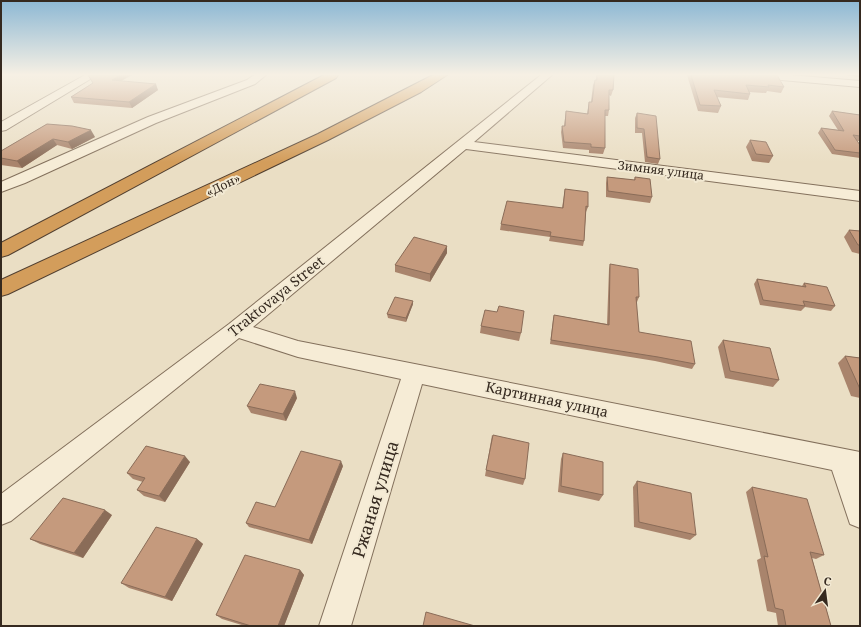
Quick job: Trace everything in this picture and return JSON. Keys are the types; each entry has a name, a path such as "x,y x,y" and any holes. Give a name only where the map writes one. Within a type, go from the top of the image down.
{"highway":[{"path":"1,251 277,104"},
{"name":"«Дон»","path":"1,289 323,137 387,104"}],"street":[{"path":"1,127 41,104"},
{"path":"1,187 20,180 152,120 193,104"},
{"name":"Traktovaya Street","path":"1,512 236,329 511,104"},
{"name":"Зимняя улица","path":"462,144 860,196"},
{"name":"Картинная улица","path":"236,329 298,349 850,462"},
{"name":"Ржаная улица","path":"335,626 414,372"},
{"path":"850,462 860,514"}],"building":[{"path":"589,104 609,104 609,110 605,110 605,148 591,147 591,144 564,142 562,126 565,126 566,111 588,114"},
{"path":"720,104 721,106 700,105"},
{"path":"832,111 860,115 860,136 853,135 860,145 860,153 835,150 821,128 844,131"},
{"path":"637,113 656,116 660,159 647,157 644,129 637,128"},
{"path":"47,124 72,126 91,130 68,142 53,139 17,161 1,158 1,151"},
{"path":"750,140 766,142 773,156 756,154"},
{"path":"607,177 635,180 635,177 650,179 652,197 608,191"},
{"path":"565,189 588,192 588,207 586,206 584,241 550,236 551,232 501,224 507,201 563,208"},
{"path":"849,230 860,231 860,245 858,245"},
{"path":"414,237 447,246 430,274 395,265"},
{"path":"610,264 638,269 639,297 636,297 639,332 691,341 695,364 551,340 554,315 609,325"},
{"path":"757,279 806,287 804,283 827,287 835,306 803,301 805,306 763,300"},
{"path":"395,297 413,301 406,318 387,314"},
{"path":"499,306 524,311 521,333 481,326 485,310 497,312"},
{"path":"723,340 770,348 779,380 730,371"},
{"path":"845,356 860,358 860,389"},
{"path":"260,384 295,391 283,414 247,406"},
{"path":"493,435 529,443 525,479 486,470"},
{"path":"146,446 185,456 159,496 137,490 145,478 127,473"},
{"path":"301,451 341,461 309,540 246,523 256,502 275,507"},
{"path":"563,453 603,462 603,495 561,486"},
{"path":"637,481 691,493 696,535 639,522"},
{"path":"752,487 807,499 824,555 810,552 831,626 786,626 783,610 775,608 764,556 768,557"},
{"path":"63,498 105,510 74,553 30,539"},
{"path":"156,527 197,539 165,597 121,583"},
{"path":"245,555 300,570 278,626 251,626 216,615"},
{"path":"426,612 475,626 423,626"}]}
